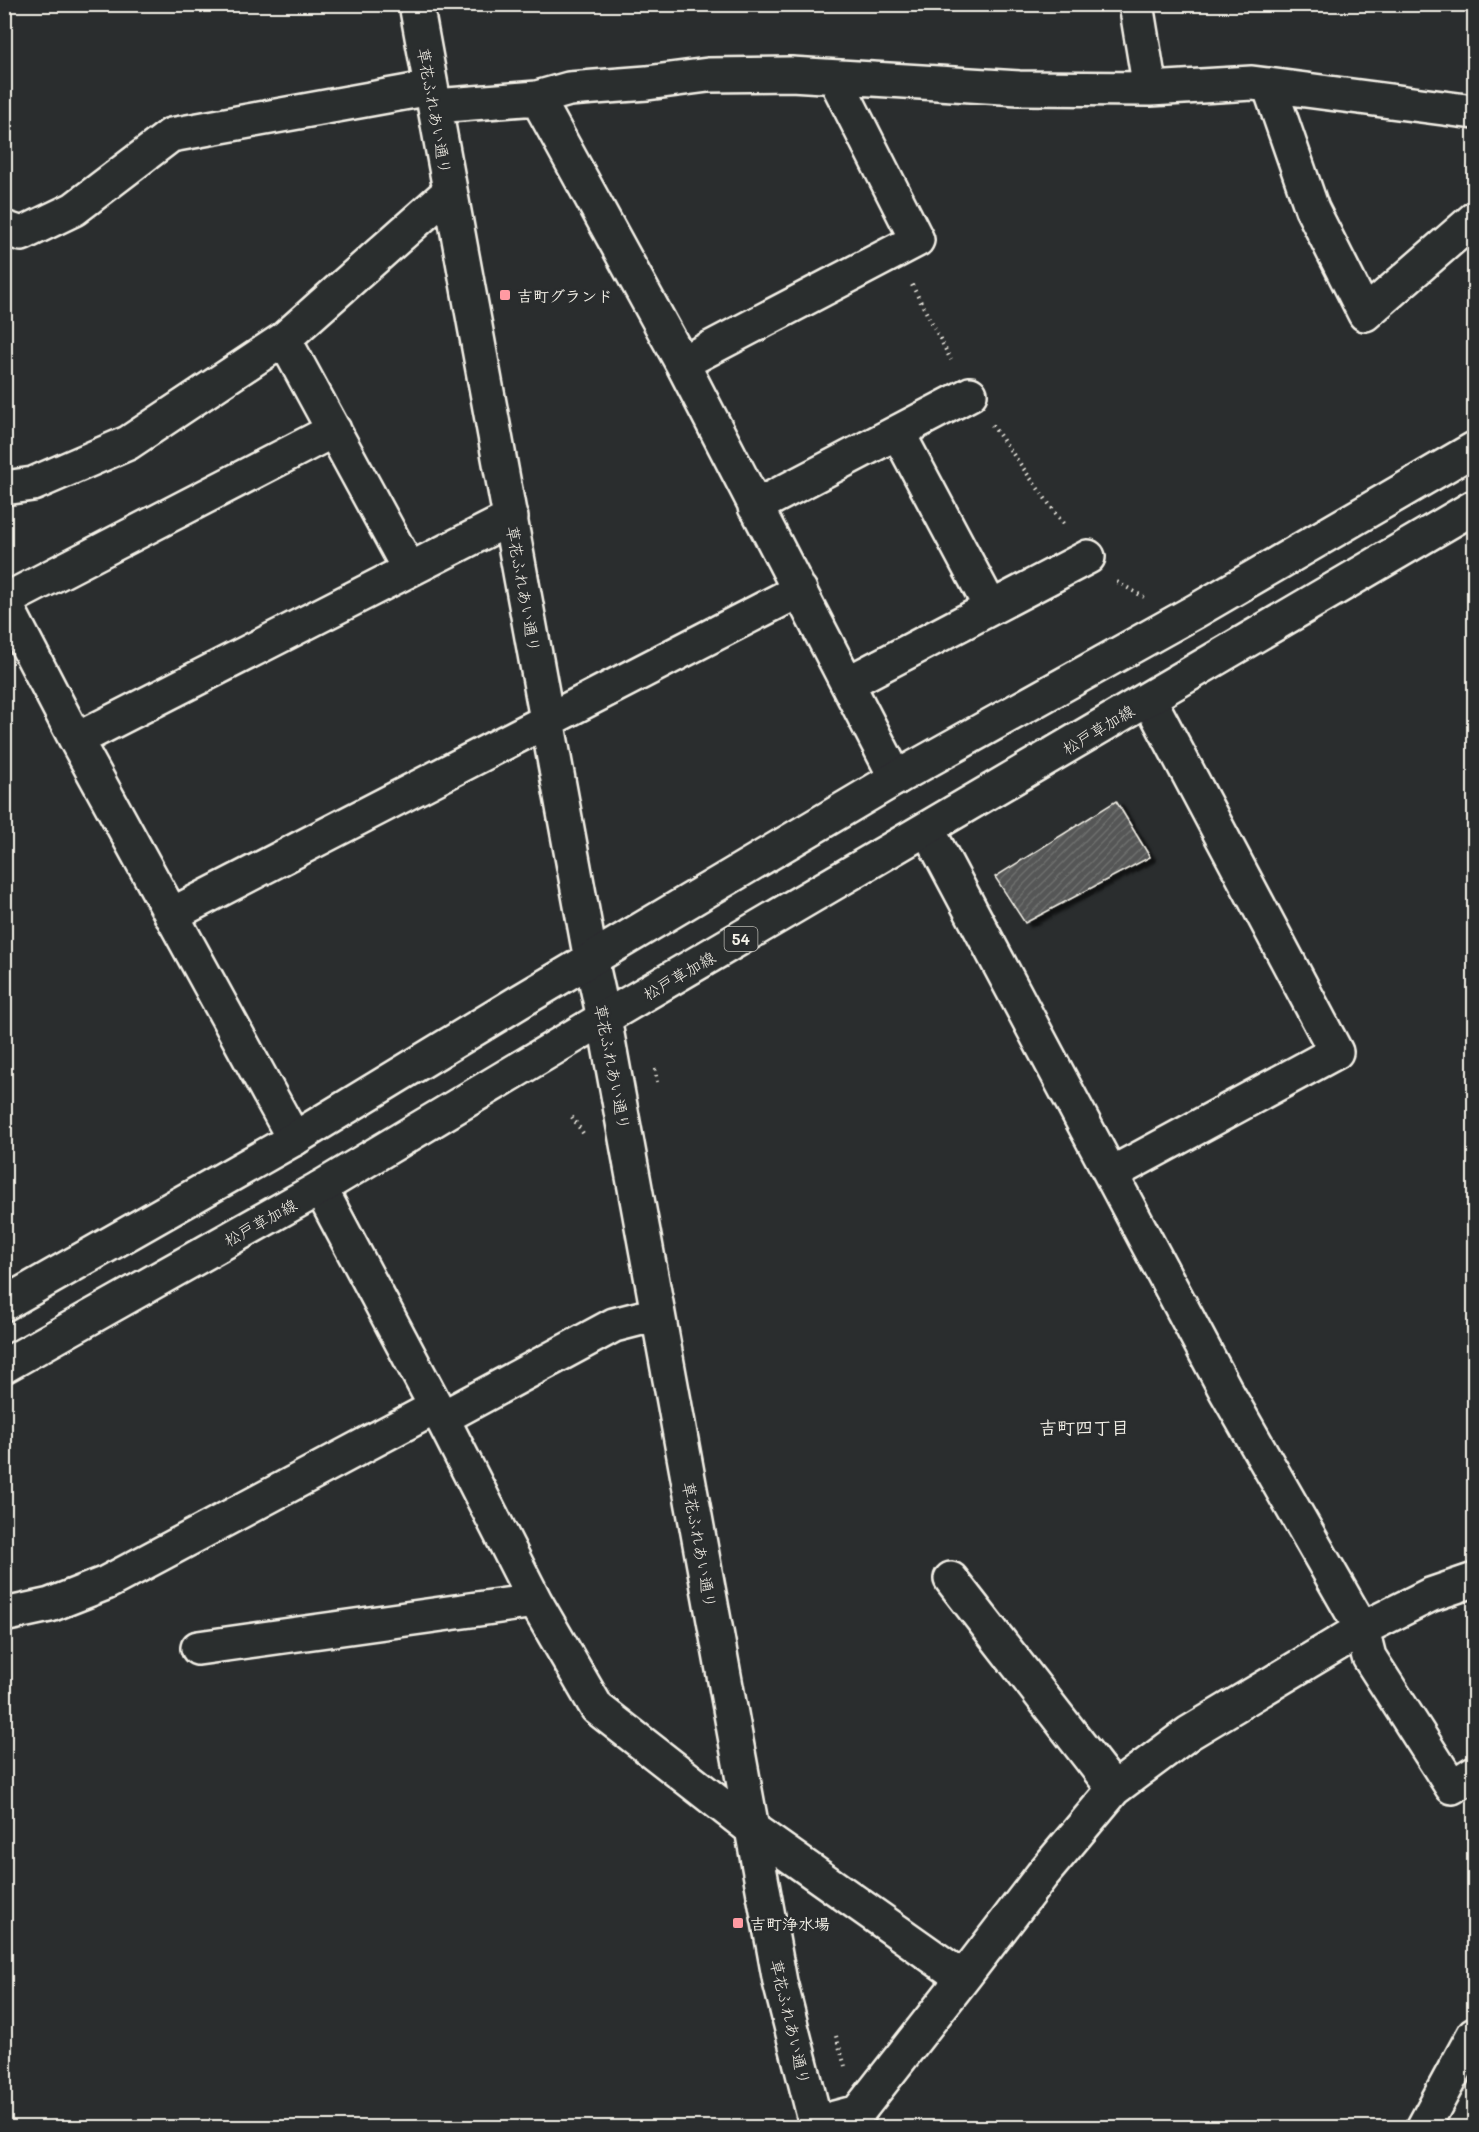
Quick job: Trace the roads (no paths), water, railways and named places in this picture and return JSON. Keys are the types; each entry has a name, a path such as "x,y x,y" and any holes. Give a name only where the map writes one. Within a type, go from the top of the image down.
{"street":[{"name":"草花ふれあい通り","path":"416,4 780,1982 817,2125"},
{"path":"1136,4 1150,89"},
{"path":"4,228 22,234 74,209 171,135 433,97 537,98 569,89 708,75 791,74 1019,88 1150,89 1251,83 1471,119"},
{"path":"682,363 906,246 835,78"},
{"path":"1269,85 1312,210 1365,314 1474,219"},
{"path":"537,98 682,363 896,778"},
{"path":"4,488 33,484 128,443 284,339 449,192"},
{"path":"284,339 409,569"},
{"path":"755,507 970,394"},
{"path":"294,1138 76,740 4,601 334,430"},
{"path":"898,432 991,608"},
{"path":"4,1304 294,1138 896,778 1194,612 1474,449"},
{"name":"松戸草加線","path":"4,1366 320,1188 604,1018 928,830 1474,507"},
{"path":"76,740 511,518"},
{"path":"848,683 1088,557"},
{"path":"171,915 800,590"},
{"path":"1111,1174 1336,1052 1149,699"},
{"path":"928,830 1226,1391 1362,1629 1369,1657 1452,1787 1474,1773"},
{"path":"320,1188 535,1601 597,1708 752,1829 963,1978"},
{"path":"4,1615 50,1605 106,1583 614,1325 657,1314"},
{"path":"951,1579 1114,1789"},
{"path":"817,2125 858,2112 1041,1875 1114,1789 1189,1733 1362,1629 1430,1594 1474,1580"},
{"path":"198,1648 535,1601"},
{"path":"1423,2127 1474,2034"}],"place":[{"name":"吉町グランド","path":"505,295"},
{"name":"吉町浄水場","path":"738,1923"}],"district":[{"name":"吉町四丁目","path":"1084,1427"}]}
